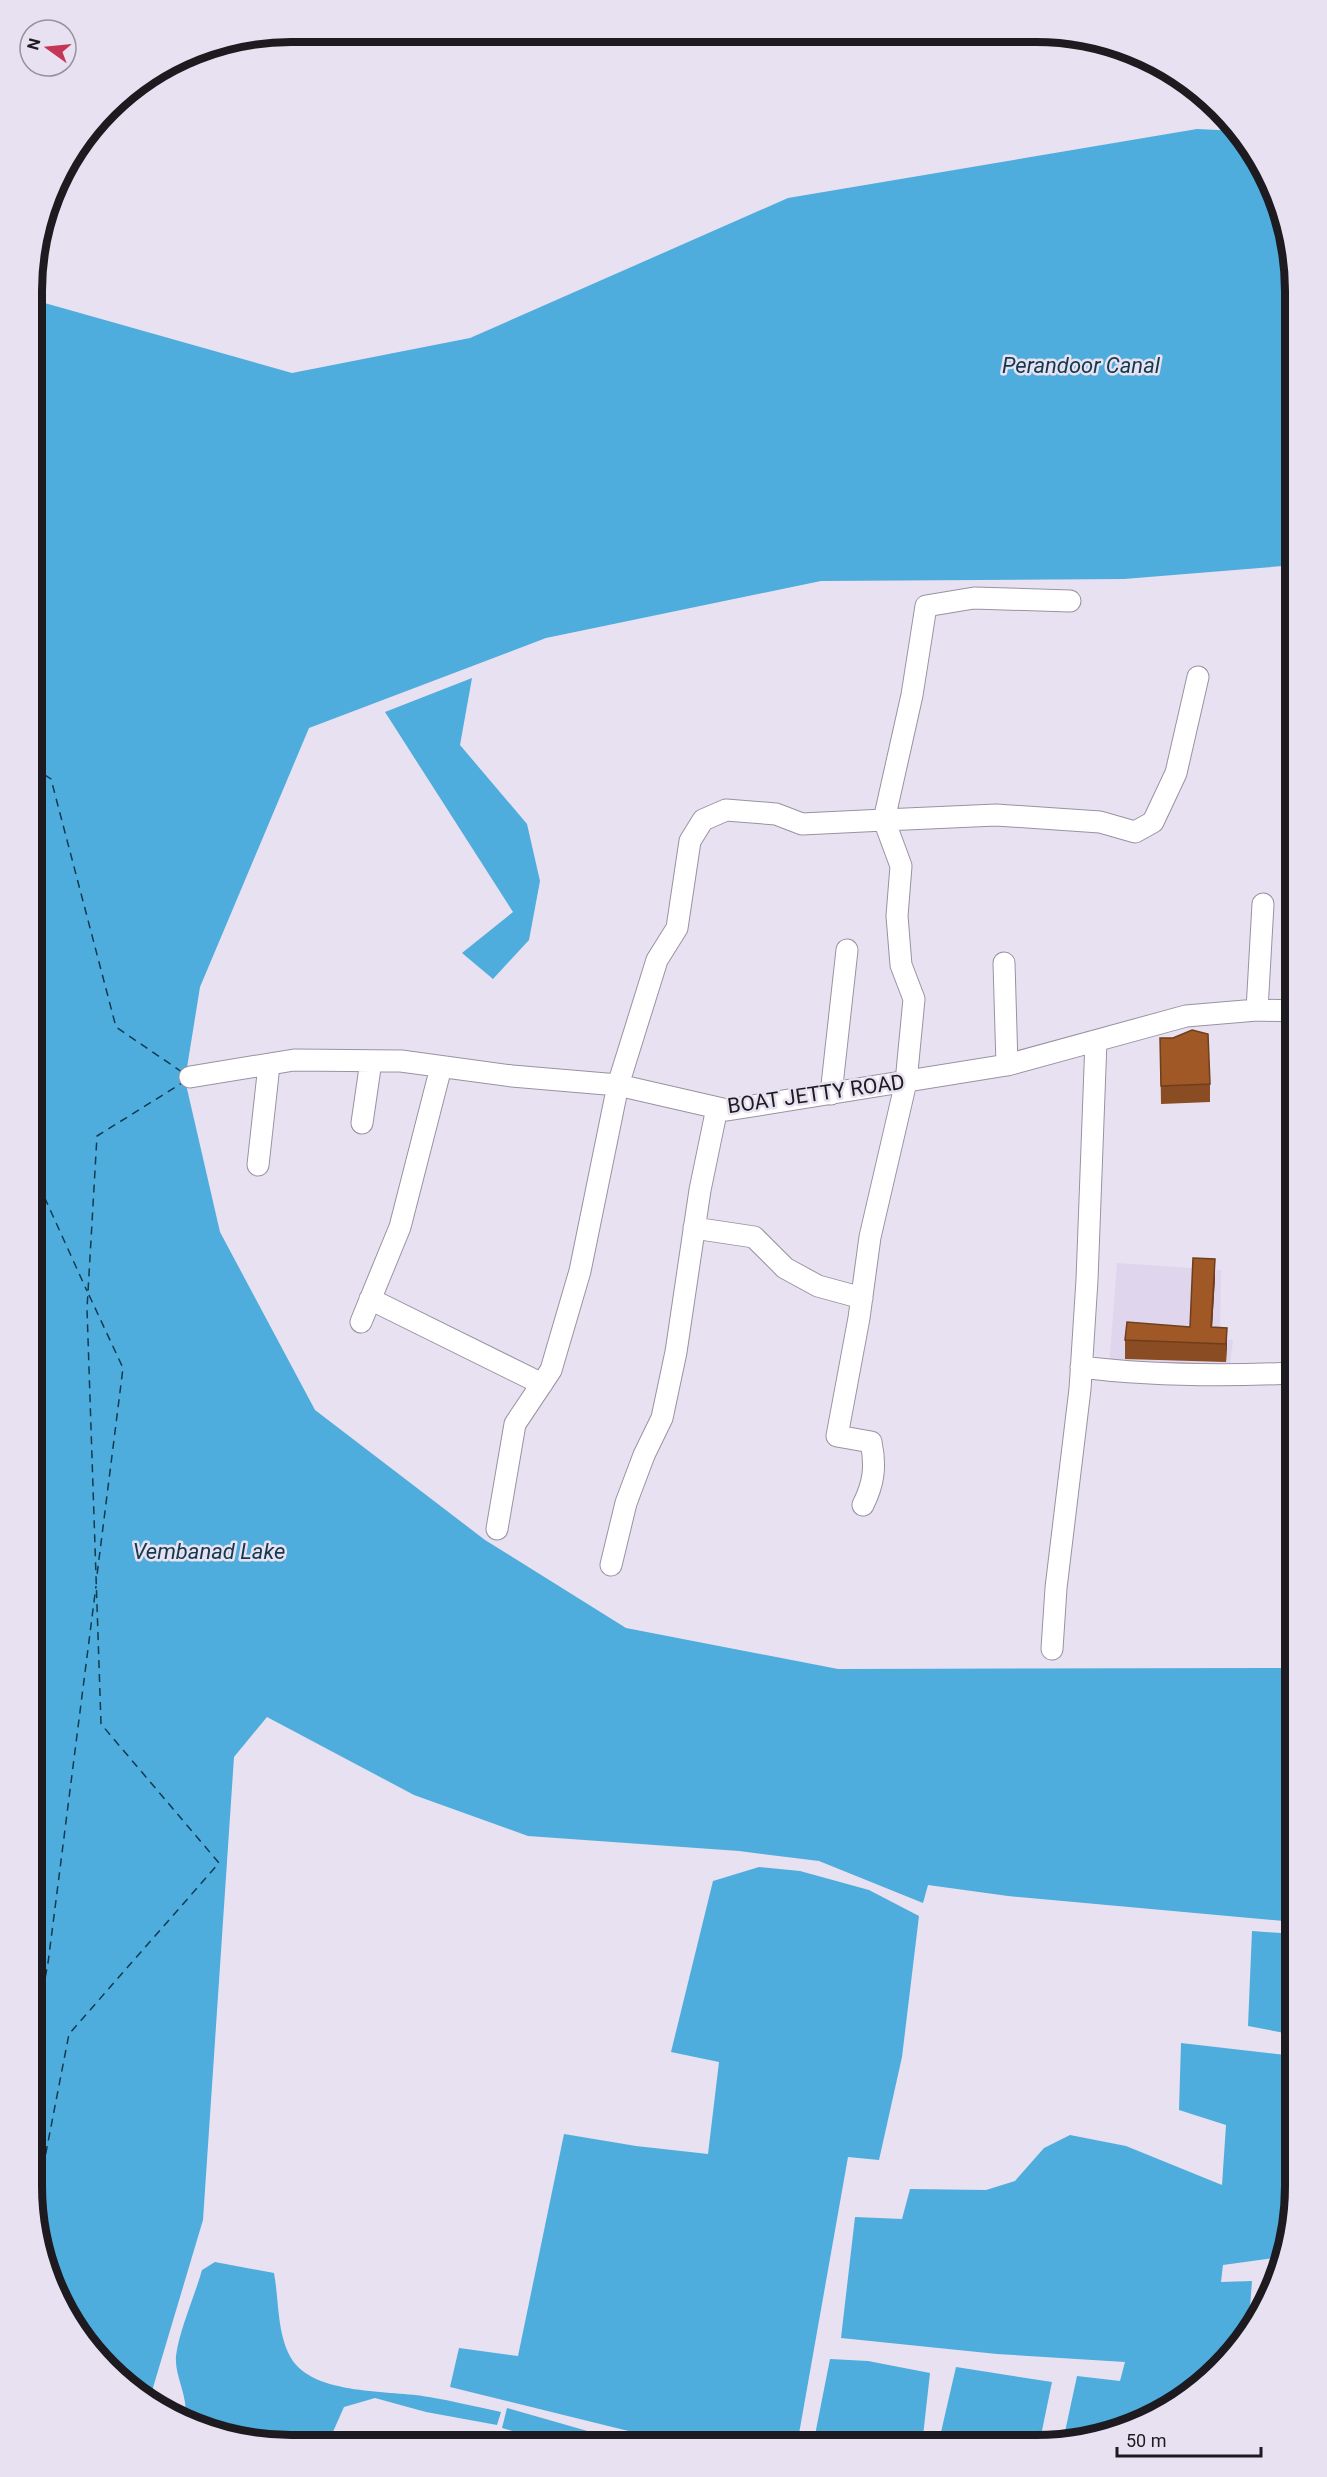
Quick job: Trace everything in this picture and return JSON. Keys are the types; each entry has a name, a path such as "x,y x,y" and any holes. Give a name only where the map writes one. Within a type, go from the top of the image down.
{"street":[{"path":"863,1504 873,1485 875,1460 871,1442 837,1436 862,1298 870,1237 906,1082 914,999 901,965 897,916 901,866 884,820 912,695 926,606 974,598 1070,601"},
{"path":"497,1528 515,1424 551,1370 580,1271 618,1086 657,960 676,928 690,841 703,820 726,810 776,814 802,824 996,815 1100,822 1135,832 1153,822 1176,773 1198,677"},
{"path":"1257,1010 1263,904"},
{"path":"831,1094 847,950"},
{"path":"1004,963 1007,1065"},
{"name":"BOAT JETTY ROAD","path":"190,1077 294,1060 401,1061 618,1086 727,1110 1007,1065 1186,1016 1257,1010 1285,1011"},
{"path":"1052,1649 1057,1577 1081,1367 1087,1280 1096,1041"},
{"path":"362,1123 371,1061"},
{"path":"258,1165 269,1065"},
{"path":"361,1322 400,1227 441,1066"},
{"path":"611,1565 626,1503 644,1455 662,1418 676,1352 694,1228 717,1108"},
{"path":"694,1228 754,1237 785,1268 818,1286 862,1298"},
{"path":"370,1299 542,1383"},
{"path":"1081,1367 1115,1371 1234,1376 1285,1373"}],"shaded area":[{"path":"1117,1263 1221,1270 1220,1338 1233,1340 1229,1371 1109,1368"}],"water":[{"name":"Vembanad Lake","path":"1197,129 1226,130 1252,166 1266,195 1277,226 1283,258 1285,566 1124,579 821,581 546,638 309,728 200,987 185,1080 220,1232 315,1410 485,1540 626,1628 838,1669 1285,1668 1285,1921 1008,1896 928,1885 923,1903 819,1861 739,1851 528,1836 414,1795 267,1717 234,1757 203,2220 151,2393 115,2362 93,2338 75,2311 50,2251 44,2219 42,2186 42,302 292,373 470,338 788,198"},
{"path":"472,678 460,745 527,824 540,881 529,940 493,979 462,953 513,912 385,712"},
{"path":"759,1867 800,1871 869,1890 919,1916 902,2057 879,2160 848,2157 799,2435 645,2435 450,2387 459,2348 518,2356 564,2134 636,2146 708,2154 719,2062 671,2052 713,1881"},
{"path":"1252,1931 1285,1933 1285,2033 1248,2026"},
{"path":"1181,2043 1285,2055 1285,2186 1283,2219 1277,2251 1275,2258 1223,2265 1221,2282 1252,2281 1249,2315 1234,2338 1212,2362 1175,2393 1161,2402 1116,2422 1065,2433 1077,2376 1120,2381 1125,2362 997,2354 841,2338 855,2217 902,2219 910,2189 986,2190 1015,2181 1044,2148 1070,2135 1126,2146 1222,2185 1226,2125 1179,2110"},
{"path":"215,2262 274,2273 286,2349 302,2370 317,2379 354,2389 429,2397 501,2412 497,2425 426,2412 375,2398 344,2407 332,2435 258,2433 226,2427 185,2411 176,2356 202,2270"},
{"path":"830,2359 868,2361 930,2373 923,2435 815,2435"},
{"path":"956,2367 1052,2382 1041,2435 940,2435"},
{"path":"507,2408 602,2435 519,2435 520,2433 502,2428"}],"building":[{"path":"1192,1030 1208,1034 1210,1084 1161,1086 1160,1038 1173,1038"},
{"path":"1193,1258 1215,1259 1211,1327 1227,1328 1226,1344 1125,1340 1127,1322 1190,1327"}],"ferry route":[{"path":"42,773 51,779 116,1027 182,1072"},
{"path":"42,2173 69,2034 219,1863 101,1724 87,1309 97,1136 182,1083"},
{"path":"42,1192 87,1291"},
{"path":"89,1295 123,1368 97,1575"},
{"path":"42,1994 48,1963 96,1586"}],"water label":[{"name":"Perandoor Canal","path":"1081,365"}]}
